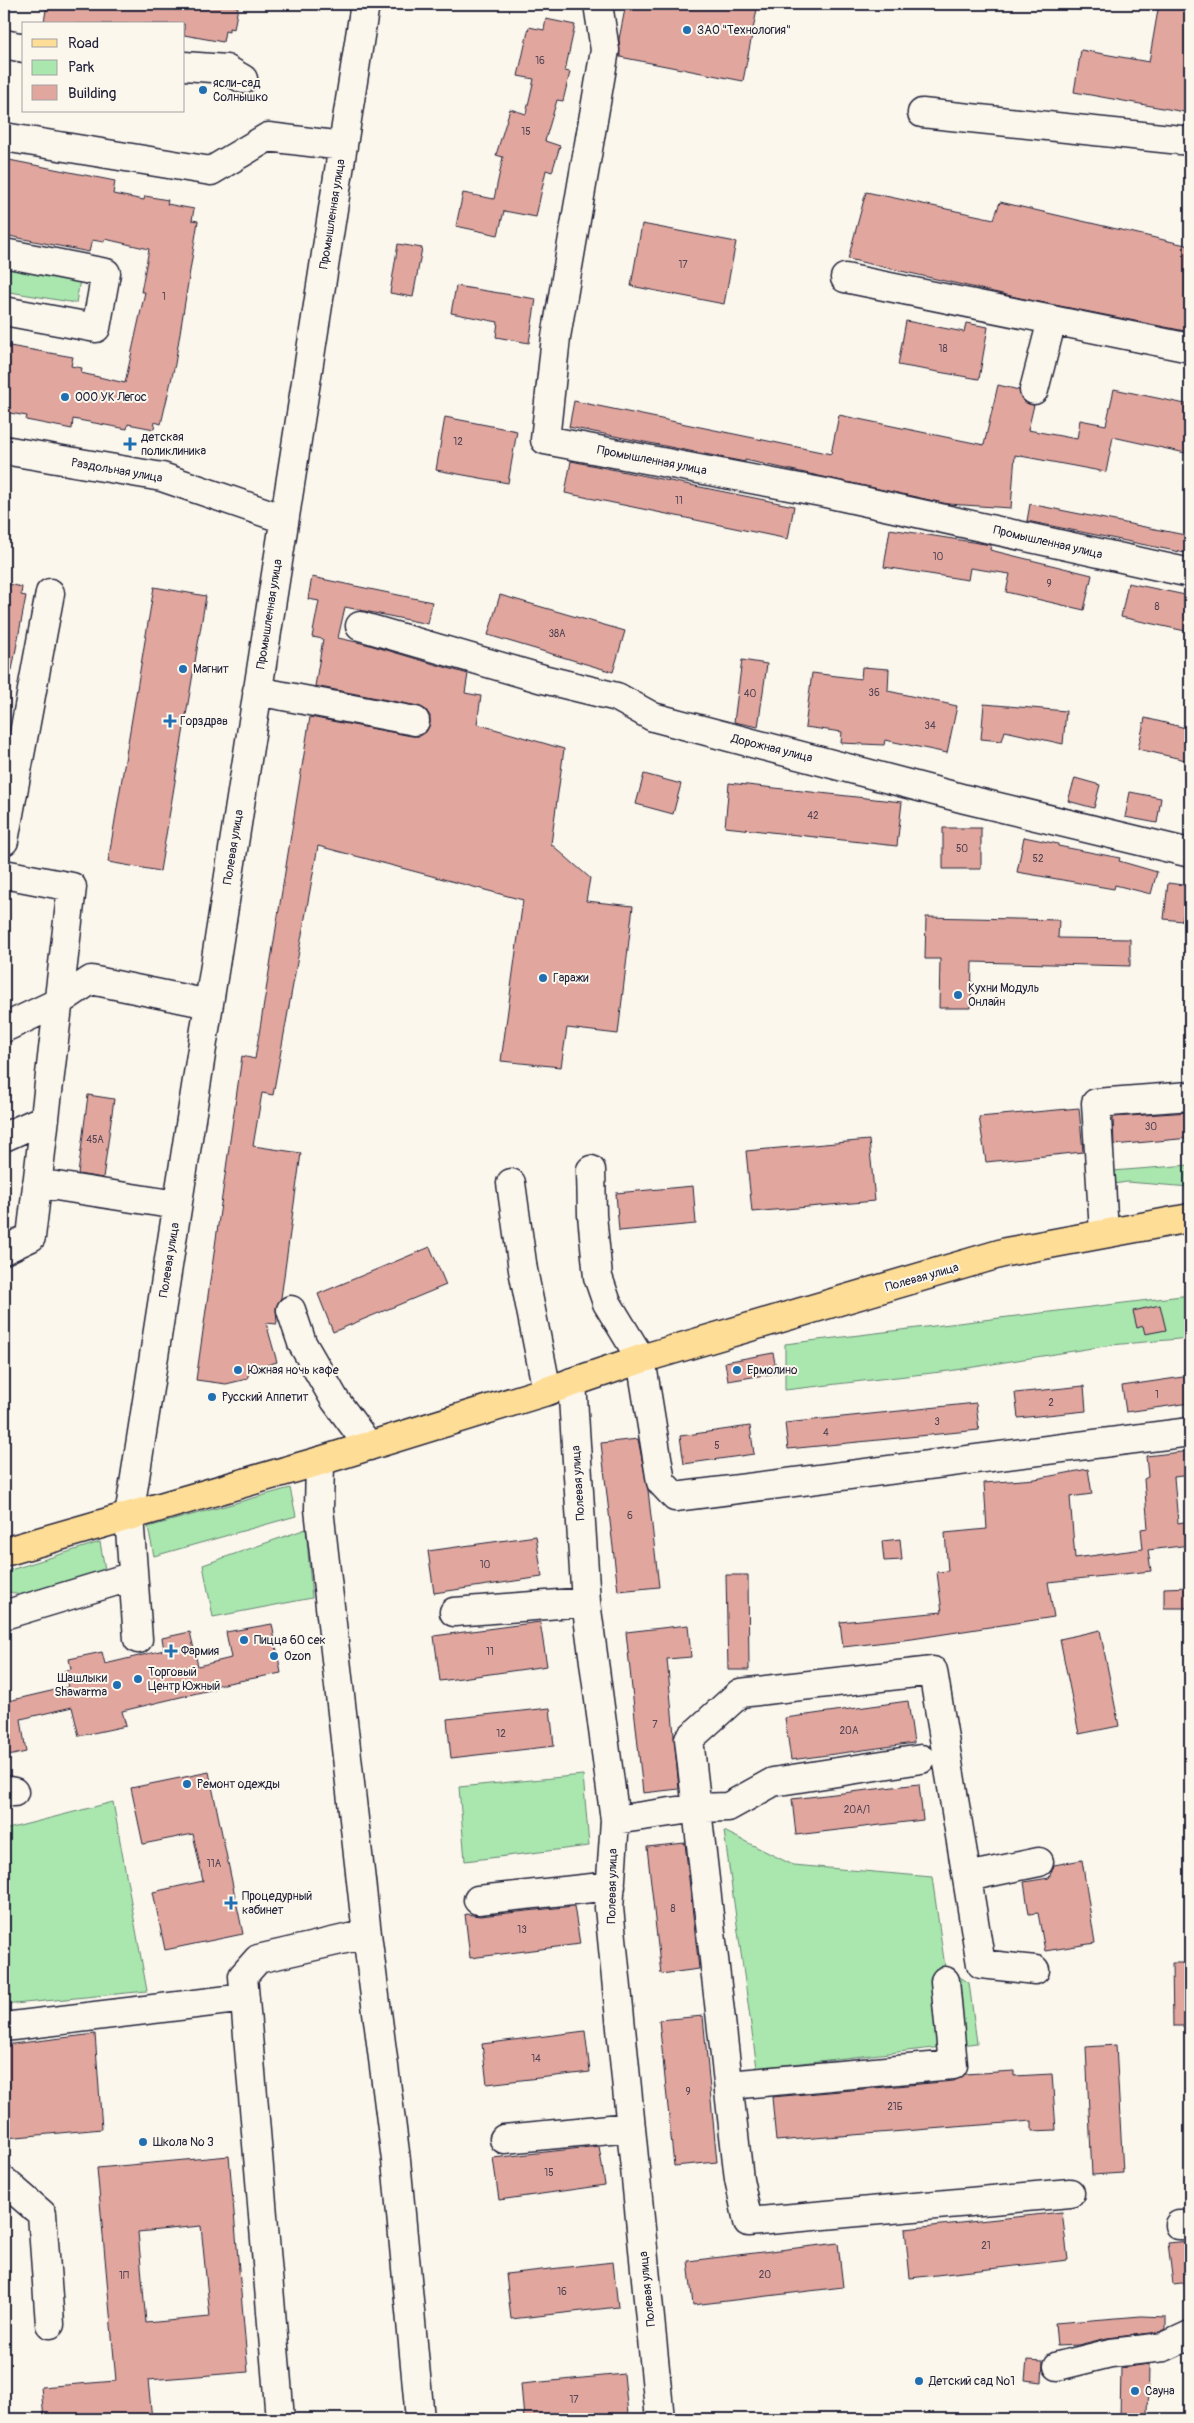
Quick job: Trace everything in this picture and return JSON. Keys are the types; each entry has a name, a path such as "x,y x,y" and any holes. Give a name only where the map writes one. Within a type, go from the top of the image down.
{"main road":[{"name":"Полевая улица","path":"4,1552 320,1461 559,1387 642,1359 1006,1252 1104,1232 1190,1218"}],"street":[{"name":"Промышленная улица","path":"257,691 365,4"},
{"name":"Промышленная улица","path":"598,4 606,50 556,337 545,440 826,493 1190,573"},
{"path":"4,44 22,48"},
{"path":"185,66 226,69 242,79"},
{"path":"922,113 1190,141"},
{"path":"4,137 211,171 268,137 343,146"},
{"path":"4,253 106,272 96,328 4,311"},
{"path":"844,278 1190,348"},
{"path":"1034,390 1052,320"},
{"name":"Раздольная улица","path":"4,450 162,477 284,519"},
{"path":"4,840 50,593"},
{"name":"Дорожная улица","path":"360,626 543,679 617,697 653,717 965,799 1190,853"},
{"path":"257,691 414,721"},
{"name":"Полевая улица","path":"129,1516 257,691"},
{"path":"4,874 72,887 31,1237 4,1250"},
{"path":"4,1028 57,1003 91,980 208,1004"},
{"path":"1104,1232 1096,1103 1190,1096"},
{"path":"4,1137 44,1119"},
{"path":"592,1170 592,1215 598,1277 607,1303 642,1359 662,1482 675,1497 1190,1432"},
{"path":"37,1183 177,1204"},
{"path":"511,1183 523,1270 559,1387"},
{"path":"291,1310 302,1343 335,1400 369,1446"},
{"name":"Полевая улица","path":"559,1387 615,1820 609,1908 660,2419"},
{"path":"320,1461 319,1509 367,1934 396,2160 420,2419"},
{"path":"129,1516 138,1639"},
{"path":"4,1615 133,1576"},
{"path":"454,1612 586,1602"},
{"path":"1035,1970 980,1964 934,1671 740,1692 689,1739 739,2180 748,2222 1070,2193"},
{"path":"615,1820 698,1808 728,1807 773,1782 921,1759"},
{"path":"966,1877 1039,1862"},
{"path":"478,1900 611,1886"},
{"path":"280,2419 243,1976 258,1959 367,1934"},
{"path":"729,2085 953,2065 945,1981"},
{"path":"4,2027 246,1998"},
{"path":"504,2139 631,2127"},
{"path":"4,2181 42,2214 50,2324"},
{"path":"1058,2366 1111,2353 1164,2347 1190,2335"}],"green space":[{"path":"4,268 80,280 76,303 4,291"},
{"path":"1190,1165 1190,1187 1127,1182 1101,1186 1112,1171"},
{"path":"1190,1295 1190,1338 1111,1345 949,1371 785,1390 785,1344"},
{"path":"290,1488 296,1516 154,1556 148,1527"},
{"path":"306,1529 312,1598 213,1617 203,1565"},
{"path":"100,1542 106,1575 29,1599 11,1592 4,1594 4,1572"},
{"path":"583,1775 589,1846 465,1861 459,1787"},
{"path":"113,1802 147,1991 4,2005 4,1830"},
{"path":"724,1831 793,1865 932,1877 945,1967 969,1983 977,2043 757,2068"}],"building":[{"path":"47,4 234,4 234,6 238,7 234,29 229,28 229,32 225,31 223,42 185,35 185,22 44,22"},
{"name":"ЗАО \"Технология\"","path":"626,4 758,4 743,81 620,57 619,39"},
{"path":"1159,4 1190,4 1190,113 1074,92 1081,50 1149,62"},
{"path":"546,19 575,25 565,71 570,72 563,101 557,100 545,141 560,146 552,172 546,170 536,217 504,211 498,235 456,226 463,193 494,199 503,157 496,155 510,109 526,114 534,79 518,76 529,27 544,30"},
{"path":"4,159 115,181 113,194 144,200 145,196 168,200 167,204 194,209 192,220 198,221 175,364 161,424 155,422 154,429 128,424 127,429 73,419 72,429 26,420 27,416 4,412 4,345 73,357 71,366 82,368 81,373 125,383 145,292 141,292 149,249 105,239 104,242 92,240 89,252 4,235"},
{"path":"866,192 994,219 1000,202 1190,246 1190,332 1020,298 848,259"},
{"path":"642,224 736,242 724,304 631,286"},
{"path":"398,244 422,248 413,297 390,293"},
{"path":"456,286 536,299 529,343 496,337 498,322 451,313"},
{"path":"906,321 964,332 966,323 988,327 979,379 898,365"},
{"path":"998,385 1019,390 1023,401 1034,405 1028,430 1077,439 1080,420 1106,425 1114,389 1190,405 1190,454 1113,437 1106,472 1015,455 1011,508 948,504 745,460 745,462 569,427 574,401 831,454 839,415 984,445"},
{"path":"445,417 517,431 508,483 436,470"},
{"path":"571,461 794,506 788,539 565,493"},
{"path":"1030,504 1190,536 1190,554 1027,521"},
{"path":"890,529 991,545 990,550 1092,575 1084,610 1006,592 1010,574 970,568 968,580 884,567"},
{"name":"Гаражи","path":"312,577 432,602 428,624 345,607 338,638 366,644 468,674 465,693 481,696 477,724 564,749 551,844 590,878 586,901 633,906 618,1034 567,1028 561,1067 501,1061 523,900 318,846 273,1095 262,1093 253,1146 301,1153 281,1298 276,1307 277,1324 266,1323 277,1362 250,1370 247,1379 226,1384 196,1380 242,1056 255,1059 310,717 412,736 420,736 426,732 430,723 430,716 426,710 418,706 315,686 323,639 312,637 319,601 308,599"},
{"path":"4,583 22,587 21,595 26,596 12,670 4,670"},
{"path":"1128,583 1190,596 1190,632 1121,617"},
{"path":"154,587 206,596 160,871 108,862"},
{"path":"500,595 625,631 613,672 488,635"},
{"path":"742,660 767,664 758,727 734,722"},
{"path":"862,667 889,669 888,691 957,706 947,753 885,740 884,745 841,743 842,732 805,727 812,673 861,679"},
{"path":"984,704 1066,711 1063,744 1005,731 1002,741 981,739"},
{"path":"1145,718 1190,729 1190,761 1138,749"},
{"path":"644,774 681,784 673,814 636,804"},
{"path":"1075,778 1100,785 1094,808 1068,801"},
{"path":"729,783 902,802 897,846 725,827"},
{"path":"1130,792 1161,798 1157,823 1125,817"},
{"path":"943,828 981,828 981,869 943,869"},
{"path":"1024,837 1058,844 1058,846 1120,858 1119,861 1157,872 1151,894 1115,885 1114,889 1017,872"},
{"path":"1168,883 1190,886 1190,902 1186,902 1182,921 1164,919"},
{"path":"926,917 1059,920 1058,938 1130,939 1130,966 972,962 971,1008 939,1008 940,959 925,959"},
{"path":"88,1095 114,1099 103,1178 78,1174"},
{"path":"1079,1108 1083,1152 986,1162 979,1117"},
{"path":"1190,1112 1190,1138 1114,1145 1113,1117"},
{"path":"869,1140 875,1201 752,1212 746,1151"},
{"path":"693,1186 696,1224 619,1231 616,1193"},
{"path":"430,1247 446,1285 333,1332 318,1294"},
{"path":"1160,1305 1166,1330 1145,1334 1143,1326 1137,1328 1133,1311"},
{"path":"773,1353 777,1373 728,1381 725,1362"},
{"path":"1190,1376 1190,1403 1126,1412 1122,1386"},
{"path":"1084,1386 1086,1411 1018,1418 1015,1393"},
{"path":"976,1403 979,1430 788,1449 785,1423"},
{"path":"750,1426 754,1454 684,1464 680,1436"},
{"path":"638,1439 648,1490 659,1587 618,1591 601,1443"},
{"path":"1190,1451 1190,1475 1174,1477 1178,1523 1190,1521 1190,1545 1148,1550 1151,1571 1048,1582 1054,1617 912,1639 843,1647 840,1622 942,1612 937,1572 948,1571 945,1533 987,1529 984,1483 1035,1479 1088,1469 1092,1494 1070,1497 1075,1558 1143,1549 1141,1529 1148,1528 1144,1479 1148,1477 1146,1456"},
{"path":"536,1536 542,1577 434,1593 428,1551"},
{"path":"900,1539 902,1560 884,1561 882,1541"},
{"path":"726,1575 748,1575 749,1670 728,1670"},
{"path":"1190,1587 1190,1608 1164,1608 1164,1588"},
{"path":"540,1622 547,1666 440,1681 434,1636"},
{"name":"Торговый Центр Южный","path":"272,1624 281,1673 213,1686 214,1689 122,1711 126,1726 79,1736 72,1707 21,1719 26,1752 4,1757 4,1702 68,1687 64,1671 71,1669 69,1659 102,1652 105,1664 164,1650 162,1638 190,1632 198,1666 231,1658 226,1632"},
{"path":"688,1625 691,1657 667,1659 679,1789 643,1793 626,1632"},
{"path":"1100,1630 1119,1726 1079,1734 1060,1639"},
{"path":"908,1701 914,1743 791,1760 785,1718"},
{"path":"550,1708 554,1746 451,1758 447,1719"},
{"path":"209,1772 243,1934 165,1950 153,1892 203,1881 193,1834 143,1844 131,1788"},
{"path":"919,1784 923,1820 796,1835 792,1799"},
{"path":"685,1843 699,1969 661,1974 647,1847"},
{"path":"1082,1860 1095,1943 1045,1951 1038,1913 1029,1914 1024,1882 1049,1878 1054,1865"},
{"path":"574,1906 580,1944 470,1958 465,1914 480,1916"},
{"path":"1172,1963 1190,1963 1190,2026 1173,2026"},
{"path":"703,2016 717,2162 674,2166 659,2020"},
{"path":"585,2031 590,2072 487,2084 482,2044"},
{"path":"95,2034 102,2129 6,2138 4,2045"},
{"path":"1116,2045 1123,2173 1092,2175 1086,2047"},
{"path":"1014,2071 1014,2076 1052,2074 1056,2130 1032,2131 1032,2121 776,2141 772,2097 954,2081 965,2074"},
{"path":"599,2146 605,2185 499,2200 493,2158"},
{"path":"229,2156 248,2372 148,2380 152,2419 44,2419 41,2387 116,2381 97,2168","holes":["201,2226 210,2317 146,2323 138,2232"]},
{"path":"1062,2212 1068,2260 910,2278 905,2229"},
{"path":"1190,2241 1190,2282 1173,2284 1168,2243"},
{"path":"838,2243 843,2287 693,2305 688,2261"},
{"path":"613,2262 618,2307 511,2319 506,2274"},
{"path":"1141,2316 1166,2317 1166,2329 1160,2332 1107,2338 1078,2345 1057,2346 1055,2323"},
{"path":"1027,2360 1043,2361 1042,2382 1025,2380"},
{"name":"Сауна","path":"1149,2364 1148,2419 1120,2419 1121,2368"},
{"path":"624,2374 628,2414 581,2419 524,2419 521,2384"}],"place":[{"name":"ЗАО \"Технология\"","path":"687,30"},
{"name":"ясли-сад Солнышко","path":"203,90"},
{"name":"ООО УК Легос","path":"65,397"},
{"name":"детская поликлиника","path":"130,444"},
{"name":"Магнит","path":"183,669"},
{"name":"Горздрав","path":"170,721"},
{"name":"Гаражи","path":"543,978"},
{"name":"Кухни Модуль Онлайн","path":"958,995"},
{"name":"Южная ночь кафе","path":"238,1370"},
{"name":"Ермолино","path":"737,1370"},
{"name":"Русский Аппетит","path":"212,1397"},
{"name":"Пицца 60 сек","path":"244,1640"},
{"name":"Фармия","path":"171,1651"},
{"name":"Ozon","path":"274,1656"},
{"name":"Торговый Центр Южный","path":"138,1679"},
{"name":"Шашлыки Shawarma","path":"117,1685"},
{"name":"Ремонт одежды","path":"187,1784"},
{"name":"Процедурный кабинет","path":"231,1903"},
{"name":"Школа № 3","path":"143,2142"},
{"name":"Детский сад №1","path":"919,2381"},
{"name":"Сауна","path":"1135,2391"}]}
